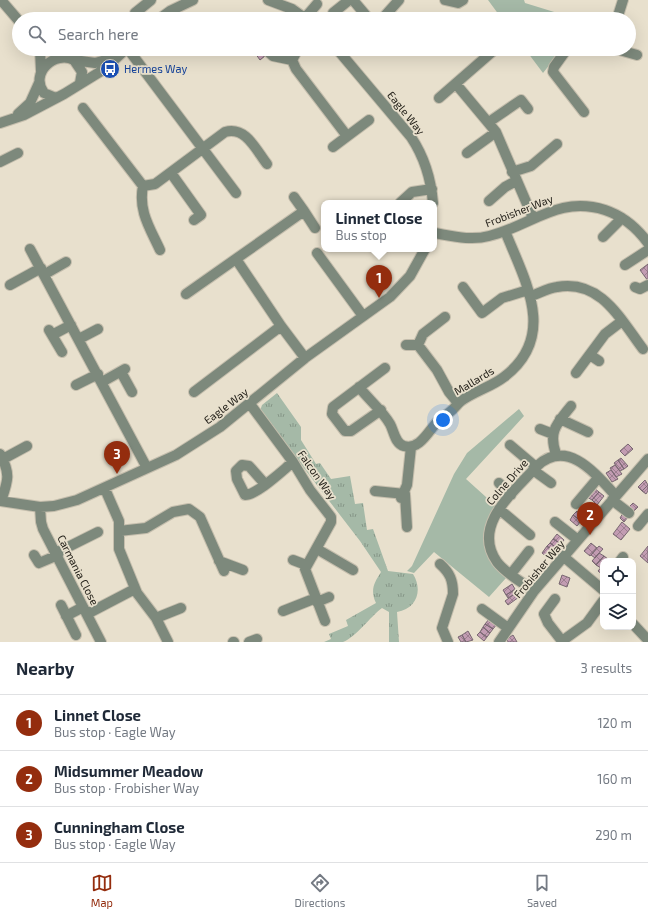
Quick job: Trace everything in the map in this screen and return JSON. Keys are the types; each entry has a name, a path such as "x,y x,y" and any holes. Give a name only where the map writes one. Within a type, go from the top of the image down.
{"street":[{"path":"1,0 12,13"},
{"path":"137,12 151,0"},
{"path":"168,12 193,0"},
{"path":"268,0 297,12"},
{"path":"334,12 349,0"},
{"path":"353,0 364,12"},
{"path":"388,12 399,0"},
{"path":"445,0 458,4"},
{"path":"619,12 623,0"},
{"path":"311,12 317,4"},
{"path":"4,122 24,110 30,103 39,83 41,71 40,56"},
{"path":"132,56 236,193"},
{"path":"272,56 292,60"},
{"path":"292,60 294,56"},
{"name":"Eagle Way","path":"346,56 411,137 425,162 432,189 433,200"},
{"path":"439,98 487,56"},
{"path":"562,56 554,67 553,72 584,112"},
{"path":"41,71 51,63 64,57 95,63 117,57"},
{"path":"4,122 24,115 56,98 103,70 117,57"},
{"path":"74,60 82,72 80,83"},
{"path":"292,60 296,69 347,136"},
{"path":"39,83 44,93 56,98"},
{"path":"456,84 496,132 514,177 533,218"},
{"path":"489,122 521,100 528,109"},
{"path":"83,108 143,186"},
{"path":"333,147 369,120"},
{"path":"143,186 155,184 202,148 225,132 232,130 238,131 245,135 267,164"},
{"path":"467,153 496,132"},
{"path":"489,202 514,177 531,166 557,144"},
{"path":"0,162 18,153"},
{"path":"171,173 201,215 194,220"},
{"path":"143,186 140,199 143,211 160,250"},
{"path":"403,200 412,192 432,189"},
{"path":"294,197 316,228"},
{"name":"Frobisher Way","path":"437,233 469,238 488,237 552,210 572,205 596,207 622,218 637,230 648,243"},
{"path":"186,294 304,211"},
{"path":"603,237 622,218"},
{"name":"Mallards","path":"411,447 419,443 432,426 458,403 493,385 521,361 528,351 533,329 534,310 530,293 505,231"},
{"path":"30,249 148,468"},
{"path":"625,265 648,250"},
{"name":"Eagle Way","path":"1,501 40,507 54,506 77,500 105,489 176,455 250,404 305,358 390,297 415,270 424,252"},
{"path":"317,253 363,316"},
{"path":"236,259 281,326 305,358"},
{"path":"10,285 66,262"},
{"path":"635,287 640,289 648,285"},
{"path":"463,287 482,313 502,298 555,287 570,286 582,288 604,299 643,349"},
{"path":"418,345 423,334 445,317"},
{"path":"576,373 605,334 622,321"},
{"path":"62,352 51,332 71,325"},
{"path":"194,392 281,326"},
{"path":"79,339 98,329"},
{"path":"406,345 418,345"},
{"path":"418,345 437,370 449,392 458,403"},
{"path":"590,355 599,361"},
{"path":"381,410 352,431 345,431 332,414 333,407 385,368"},
{"path":"76,385 123,370 132,392"},
{"path":"359,387 368,400 381,410 390,424 398,442 402,445 411,447 408,485 403,496 407,527"},
{"name":"Falcon Way","path":"250,404 293,462 310,490 331,517 331,522 317,549 306,565"},
{"path":"570,406 560,419 553,434 552,440 556,454 581,462 598,478 614,498 629,513"},
{"path":"560,419 588,432"},
{"path":"540,429 553,434"},
{"path":"510,445 551,483"},
{"path":"1,501 8,475 7,467 1,456 27,446"},
{"name":"Colne Drive","path":"534,591 497,562 490,546 489,537 491,521 499,509 535,468 544,459 556,454"},
{"name":"Frobisher Way","path":"499,642 534,591 614,498 644,470 648,459"},
{"path":"265,484 293,462"},
{"path":"576,504 598,478"},
{"path":"499,483 511,495"},
{"path":"105,489 119,522 119,549 137,593 156,618 168,642"},
{"path":"374,491 403,496"},
{"name":"Carmania Close","path":"40,507 43,530 57,554 101,642"},
{"path":"119,530 146,528 172,512 189,509 200,517 224,571"},
{"path":"499,509 530,535"},
{"path":"638,526 648,514"},
{"path":"555,522 578,540"},
{"path":"34,555 39,563 98,532"},
{"path":"317,549 353,570"},
{"path":"511,574 528,551"},
{"path":"219,561 232,556"},
{"path":"564,557 600,584"},
{"path":"293,560 306,565 307,577 325,621"},
{"path":"219,561 243,570"},
{"path":"440,564 449,573 453,588 453,594 447,612 438,628 448,642"},
{"path":"66,616 85,610 131,591"},
{"path":"283,611 329,597"},
{"path":"555,599 544,614 562,642 587,622 600,605"},
{"path":"61,605 76,635"},
{"path":"156,618 181,608"},
{"path":"482,609 508,628"},
{"path":"636,627 648,640"}],"green space":[{"path":"488,0 524,0 525,3 554,12 497,12"},
{"path":"530,56 556,56 543,73"},
{"path":"277,393 301,427 301,440 316,464 320,463 331,479 350,476 355,504 363,503 367,530 373,529 388,571 413,574 416,580 418,592 416,598 409,607 397,612 399,642 389,642 389,612 382,608 353,636 343,642 324,642 331,639 329,634 348,626 346,620 376,603 373,590 376,580 381,572 360,541 260,411 262,405"},
{"path":"519,409 524,416 466,479 496,506 486,526 484,544 491,561 506,578 489,597 434,552 414,573 407,571 412,566 454,474 467,453"}],"building":[{"path":"257,56 265,56 260,60"},
{"path":"648,264 648,281 640,270"},
{"path":"628,444 633,449 625,456 620,451"},
{"path":"621,458 628,466 624,469 618,460"},
{"path":"618,460 624,469 620,471 614,463"},
{"path":"615,465 622,474 616,477 610,468"},
{"path":"611,470 618,479 612,482 606,473"},
{"path":"645,480 648,485 642,491 638,487"},
{"path":"648,485 648,491 646,494 642,491"},
{"path":"594,488 599,492 592,500 587,497"},
{"path":"599,492 604,496 597,505 592,500"},
{"path":"633,503 638,507 634,511 629,507"},
{"path":"577,511 584,517 581,521 573,515"},
{"path":"623,513 628,517 624,522 620,518"},
{"path":"573,515 581,521 577,526 570,520"},
{"path":"622,522 630,529 621,540 613,534"},
{"path":"557,534 564,540 561,544 553,539"},
{"path":"553,539 561,544 558,549 550,543"},
{"path":"550,543 558,549 555,552 547,546"},
{"path":"591,543 597,548 590,556 584,551"},
{"path":"547,546 555,552 550,559 542,553"},
{"path":"599,546 603,549 595,558 591,555"},
{"path":"648,546 648,563 640,556"},
{"path":"599,553 604,556 600,558 600,560 596,565 592,561"},
{"path":"600,560 600,567 596,565"},
{"path":"562,575 570,578 567,587 559,584"},
{"path":"512,584 515,589 506,595 503,590"},
{"path":"514,590 516,593 508,598 506,595"},
{"path":"516,593 519,597 508,605 505,601"},
{"path":"489,619 497,624 493,629 485,624"},
{"path":"485,624 493,629 490,633 483,627"},
{"path":"483,627 490,633 487,637 480,632"},
{"path":"468,631 473,640 466,642 462,635"},
{"path":"480,632 487,637 484,641 477,635"},
{"path":"462,635 466,642 461,642 458,637"},
{"path":"513,635 517,642 508,642 507,639"}],"place":[{"name":"Hermes Way","path":"110,69"},
{"name":"Linnet Close","path":"379,298"},
{"name":"Cunningham Close","path":"117,474"},
{"name":"Midsummer Meadow","path":"590,535"}]}
